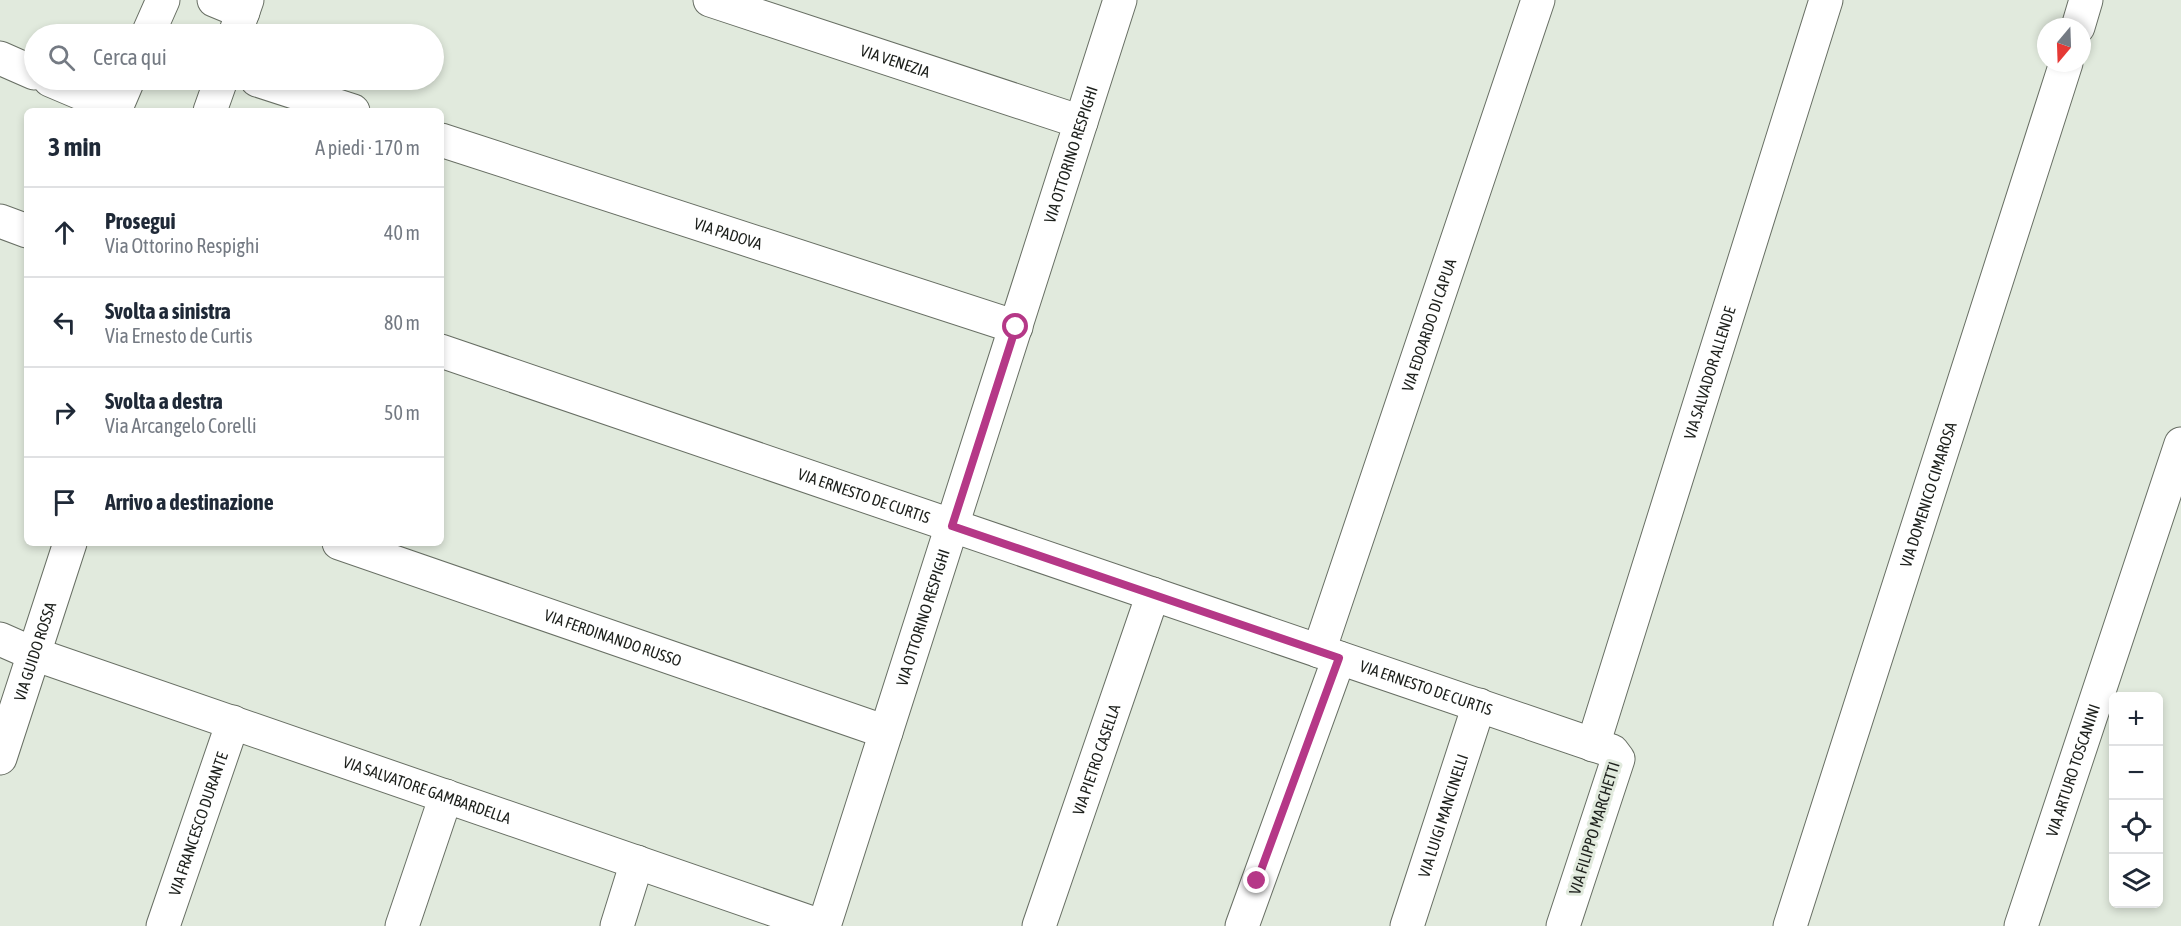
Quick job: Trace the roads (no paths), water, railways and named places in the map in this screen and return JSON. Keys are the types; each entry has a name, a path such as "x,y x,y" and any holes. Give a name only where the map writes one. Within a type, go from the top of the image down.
{"street":[{"path":"152,24 163,0"},
{"name":"VIA VENEZIA","path":"710,0 1081,123"},
{"name":"VIA OTTORINO RESPIGHI","path":"823,926 1120,0"},
{"name":"VIA EDOARDO DI CAPUA","path":"1242,926 1538,0"},
{"name":"VIA SALVADOR ALLENDE","path":"1593,745 1826,0"},
{"path":"2081,18 2086,0"},
{"path":"0,58 24,69"},
{"name":"VIA DOMENICO CIMAROSA","path":"1790,926 2063,72"},
{"path":"74,90 116,108 124,90"},
{"path":"211,108 217,90"},
{"path":"288,90 344,108"},
{"name":"VIA PADOVA","path":"444,141 1016,327"},
{"path":"0,221 24,230"},
{"name":"VIA ERNESTO DE CURTIS","path":"444,352 1593,745"},
{"name":"VIA ARTURO TOSCANINI","path":"2021,926 2181,444"},
{"name":"VIA GUIDO ROSSA","path":"0,758 69,546"},
{"name":"VIA FERDINANDO RUSSO","path":"348,546 886,732"},
{"name":"VIA PIETRO CASELLA","path":"1039,926 1153,594"},
{"name":"VIA SALVATORE GAMBARDELLA","path":"0,639 34,654 823,926"},
{"name":"VIA LUIGI MANCINELLI","path":"1407,926 1479,705"},
{"name":"VIA FRANCESCO DURANTE","path":"163,926 233,722"},
{"name":"VIA FILIPPO MARCHETTI","path":"1563,926 1618,759 1612,750 1593,745"},
{"path":"402,926 446,796"},
{"path":"617,926 637,862"}]}
